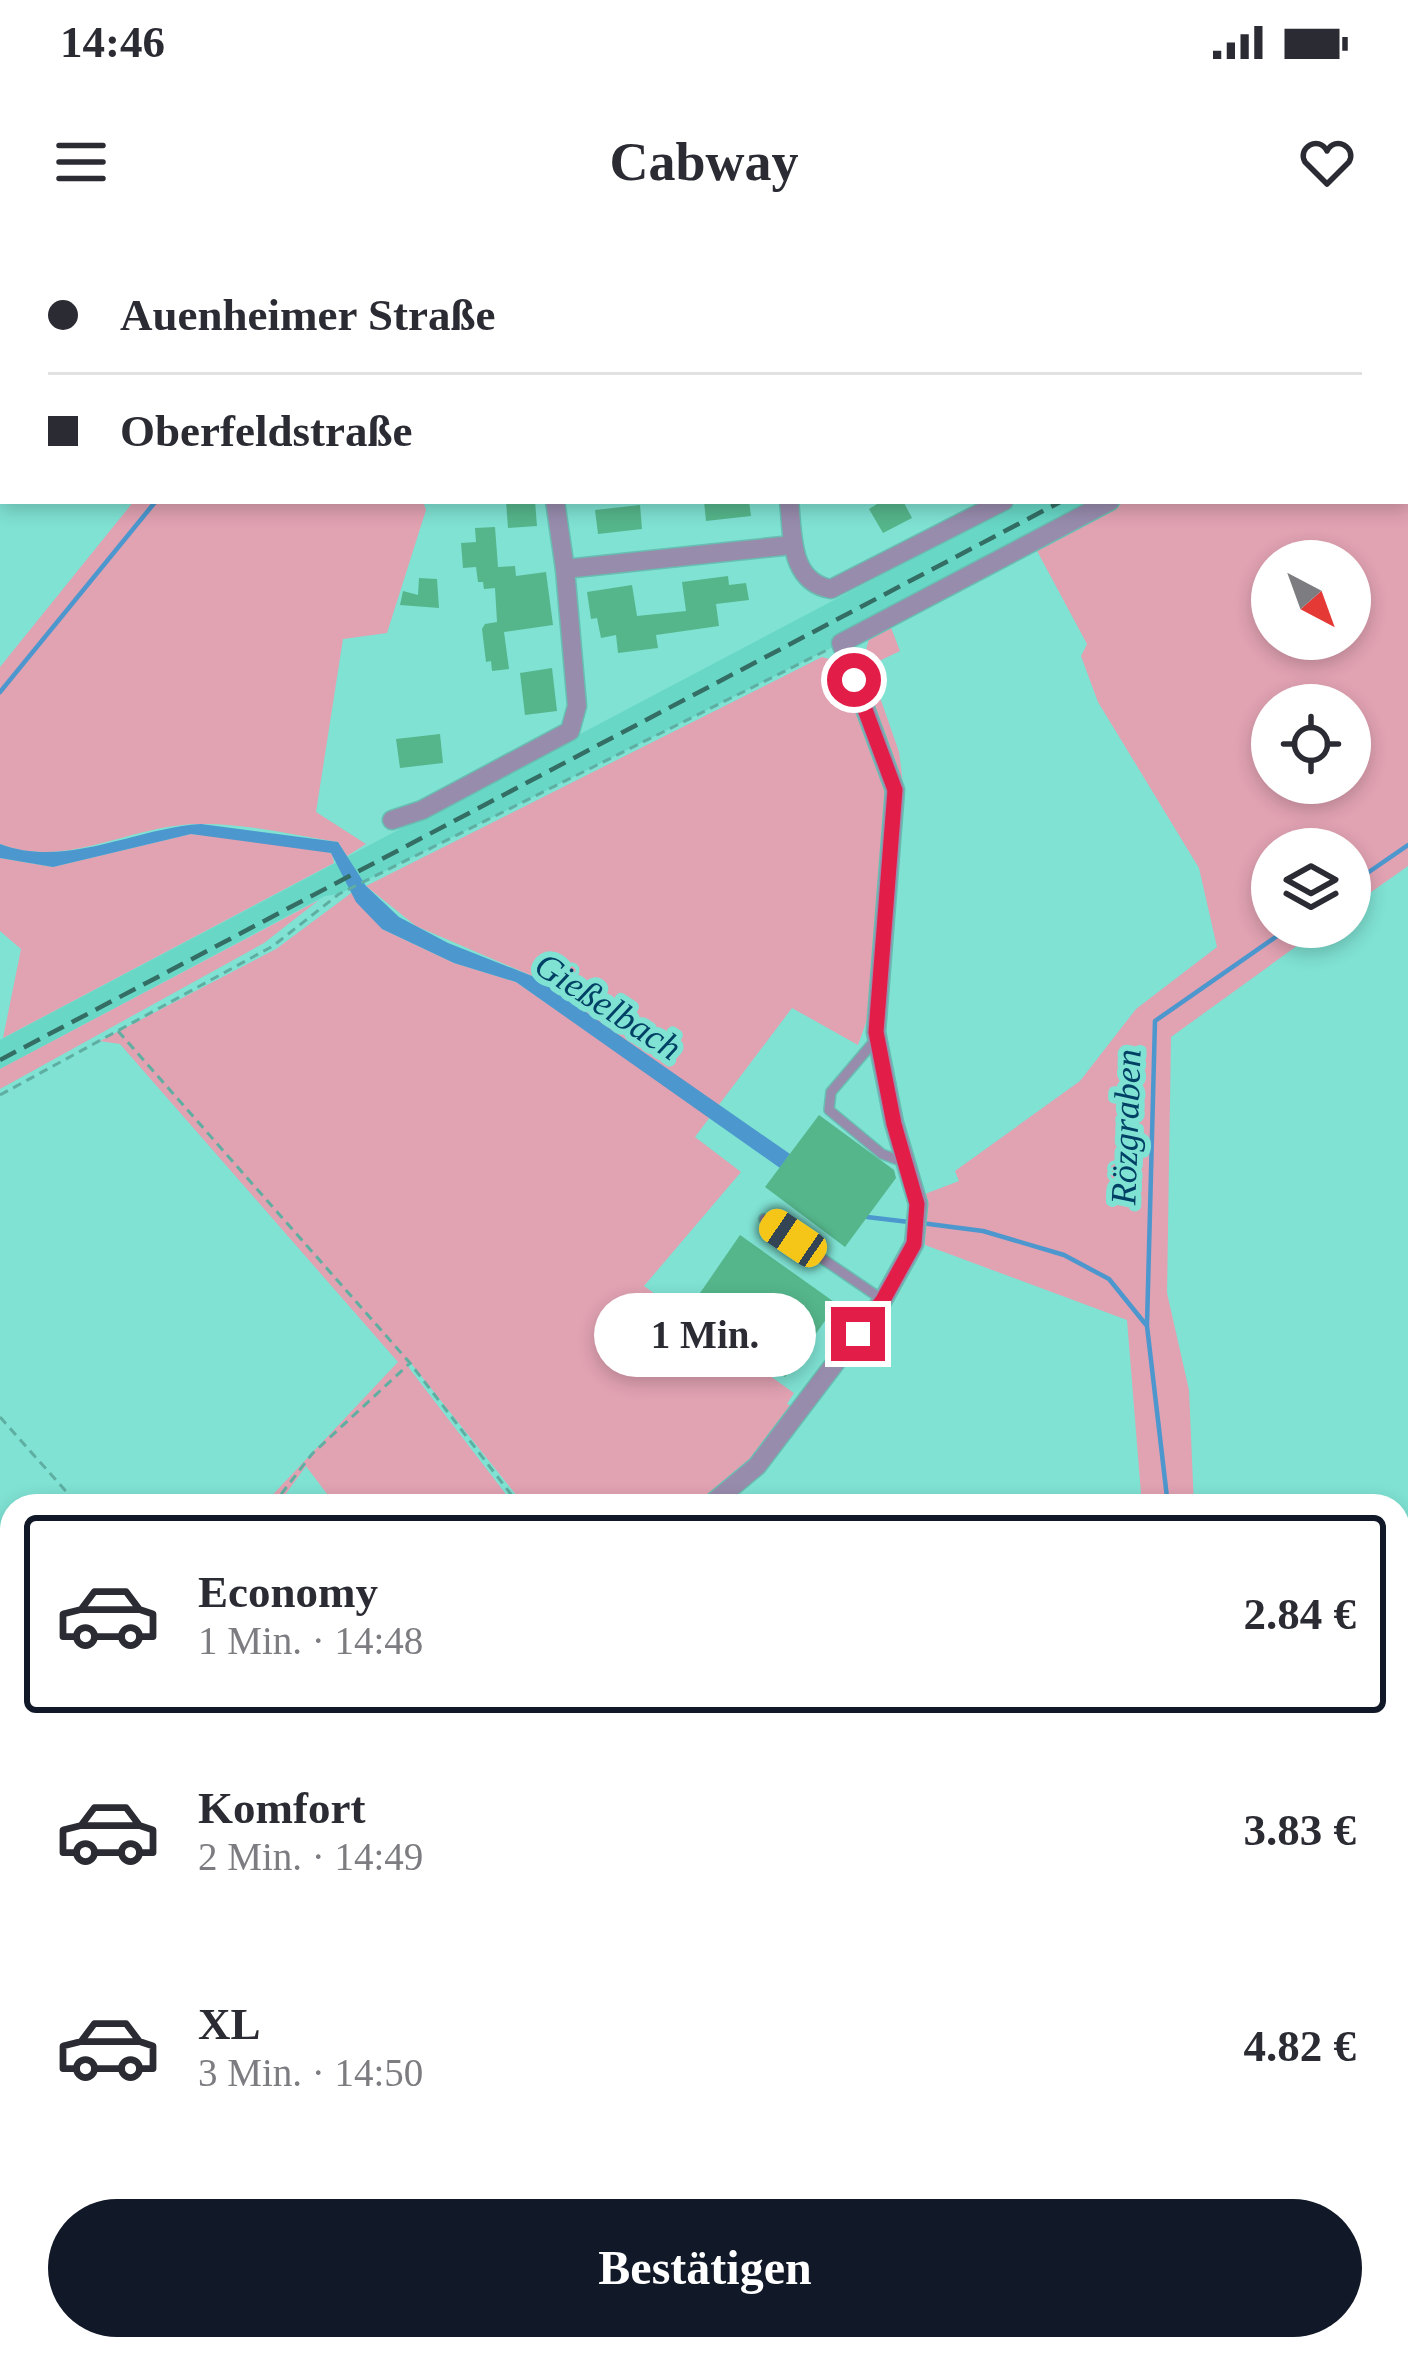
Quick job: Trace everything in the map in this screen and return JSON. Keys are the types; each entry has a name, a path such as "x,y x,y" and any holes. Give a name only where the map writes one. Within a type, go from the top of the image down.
{"street":[{"path":"392,820 422,811 570,731 577,706 555,504"},
{"path":"789,504 792,545 807,578 831,589 998,504"},
{"path":"723,1494 757,1466 883,1300 914,1244 917,1204 877,1038 878,964 895,790 841,644 1104,504"},
{"path":"565,569 792,545"}],"lane":[{"path":"877,1038 831,1092 829,1110 882,1154 906,1163"},
{"path":"764,1219 883,1300"}],"path":[{"path":"0,1095 273,946 373,876 841,644"},
{"path":"117,1029 410,1363 511,1494"},
{"path":"281,1494 312,1454 410,1363"},
{"path":"0,1417 68,1494"}],"shaded area":[{"path":"132,504 424,504 387,633 343,639 316,812 366,844 347,856 338,842 217,824 174,826 50,852 0,844 0,667"},
{"path":"1016,504 1104,504 841,643 339,894 325,896 0,1069 0,1040"},
{"path":"1121,504 1408,504 1408,866 1371,892 1371,828 1251,828 1251,948 1294,948 1171,1037 1167,1293 1189,1390 1193,1494 1141,1494 1127,1320 925,1245 925,1194 959,1181 955,1171 1080,1081 1136,1009 1217,947 1199,868 1098,702 1081,656 1087,644 1036,549"},
{"path":"890,625 900,651 869,666 899,752 904,792 860,672 869,639"},
{"path":"822,657 837,661 886,783 887,854 867,1020 858,1045 792,1008 718,1106 537,978 416,926 366,886"},
{"path":"191,834 317,848 332,854 334,863 3,1038 21,949 0,931 0,858 53,867"},
{"path":"354,891 382,929 454,963 516,982 710,1117 695,1137 741,1172 644,1286 794,1393 787,1404 796,1408 757,1458 712,1494 515,1494 406,1357 409,1368 506,1494 327,1494 306,1466 286,1494 273,1494 398,1362 120,1044 100,1041 276,949"},
{"path":"319,900 264,943 0,1089 0,1069"}],"water":[{"path":"201,824 338,842 366,886 399,917 448,943 537,978 790,1154 780,1168 516,982 454,963 382,929 356,902 331,853 191,834 53,867 0,858 0,844 50,852 75,850"}],"building":[{"path":"506,504 535,504 537,526 508,528"},
{"path":"704,504 749,504 751,516 706,521"},
{"path":"877,504 905,504 912,518 883,533 869,509"},
{"path":"640,505 642,529 598,534 595,510"},
{"path":"495,527 498,567 515,566 516,576 546,572 553,625 504,632 509,669 492,671 491,661 486,662 482,629 497,622 495,588 484,589 476,567 463,568 461,543 476,542 475,528"},
{"path":"728,576 729,585 746,583 749,600 716,604 719,626 656,635 658,648 618,653 616,635 601,638 597,618 591,619 587,592 632,585 637,616 686,611 682,582"},
{"path":"419,578 437,579 439,608 400,605 403,591 418,595"},
{"path":"552,668 557,711 525,715 520,673"},
{"path":"440,734 443,763 400,768 396,739"},
{"path":"819,1115 894,1170 896,1178 845,1247 765,1187"},
{"path":"740,1235 837,1304 785,1377 689,1309"}],"waterway":[{"name":"Rözgraben","path":"0,692 154,504"},
{"name":"Rözgraben","path":"1371,871 1408,845"},
{"name":"Rözgraben","path":"1147,1325 1155,1021 1260,948"},
{"name":"Gießelbach","path":"867,1217 909,1222"},
{"name":"Gießelbach","path":"921,1223 983,1231 1064,1255 1109,1279 1147,1326 1167,1494"}],"railway":[{"path":"0,1060 1056,504"}],"route":[{"path":"854,680 895,790 876,1032 894,1124 917,1204 914,1244 858,1334"}]}
